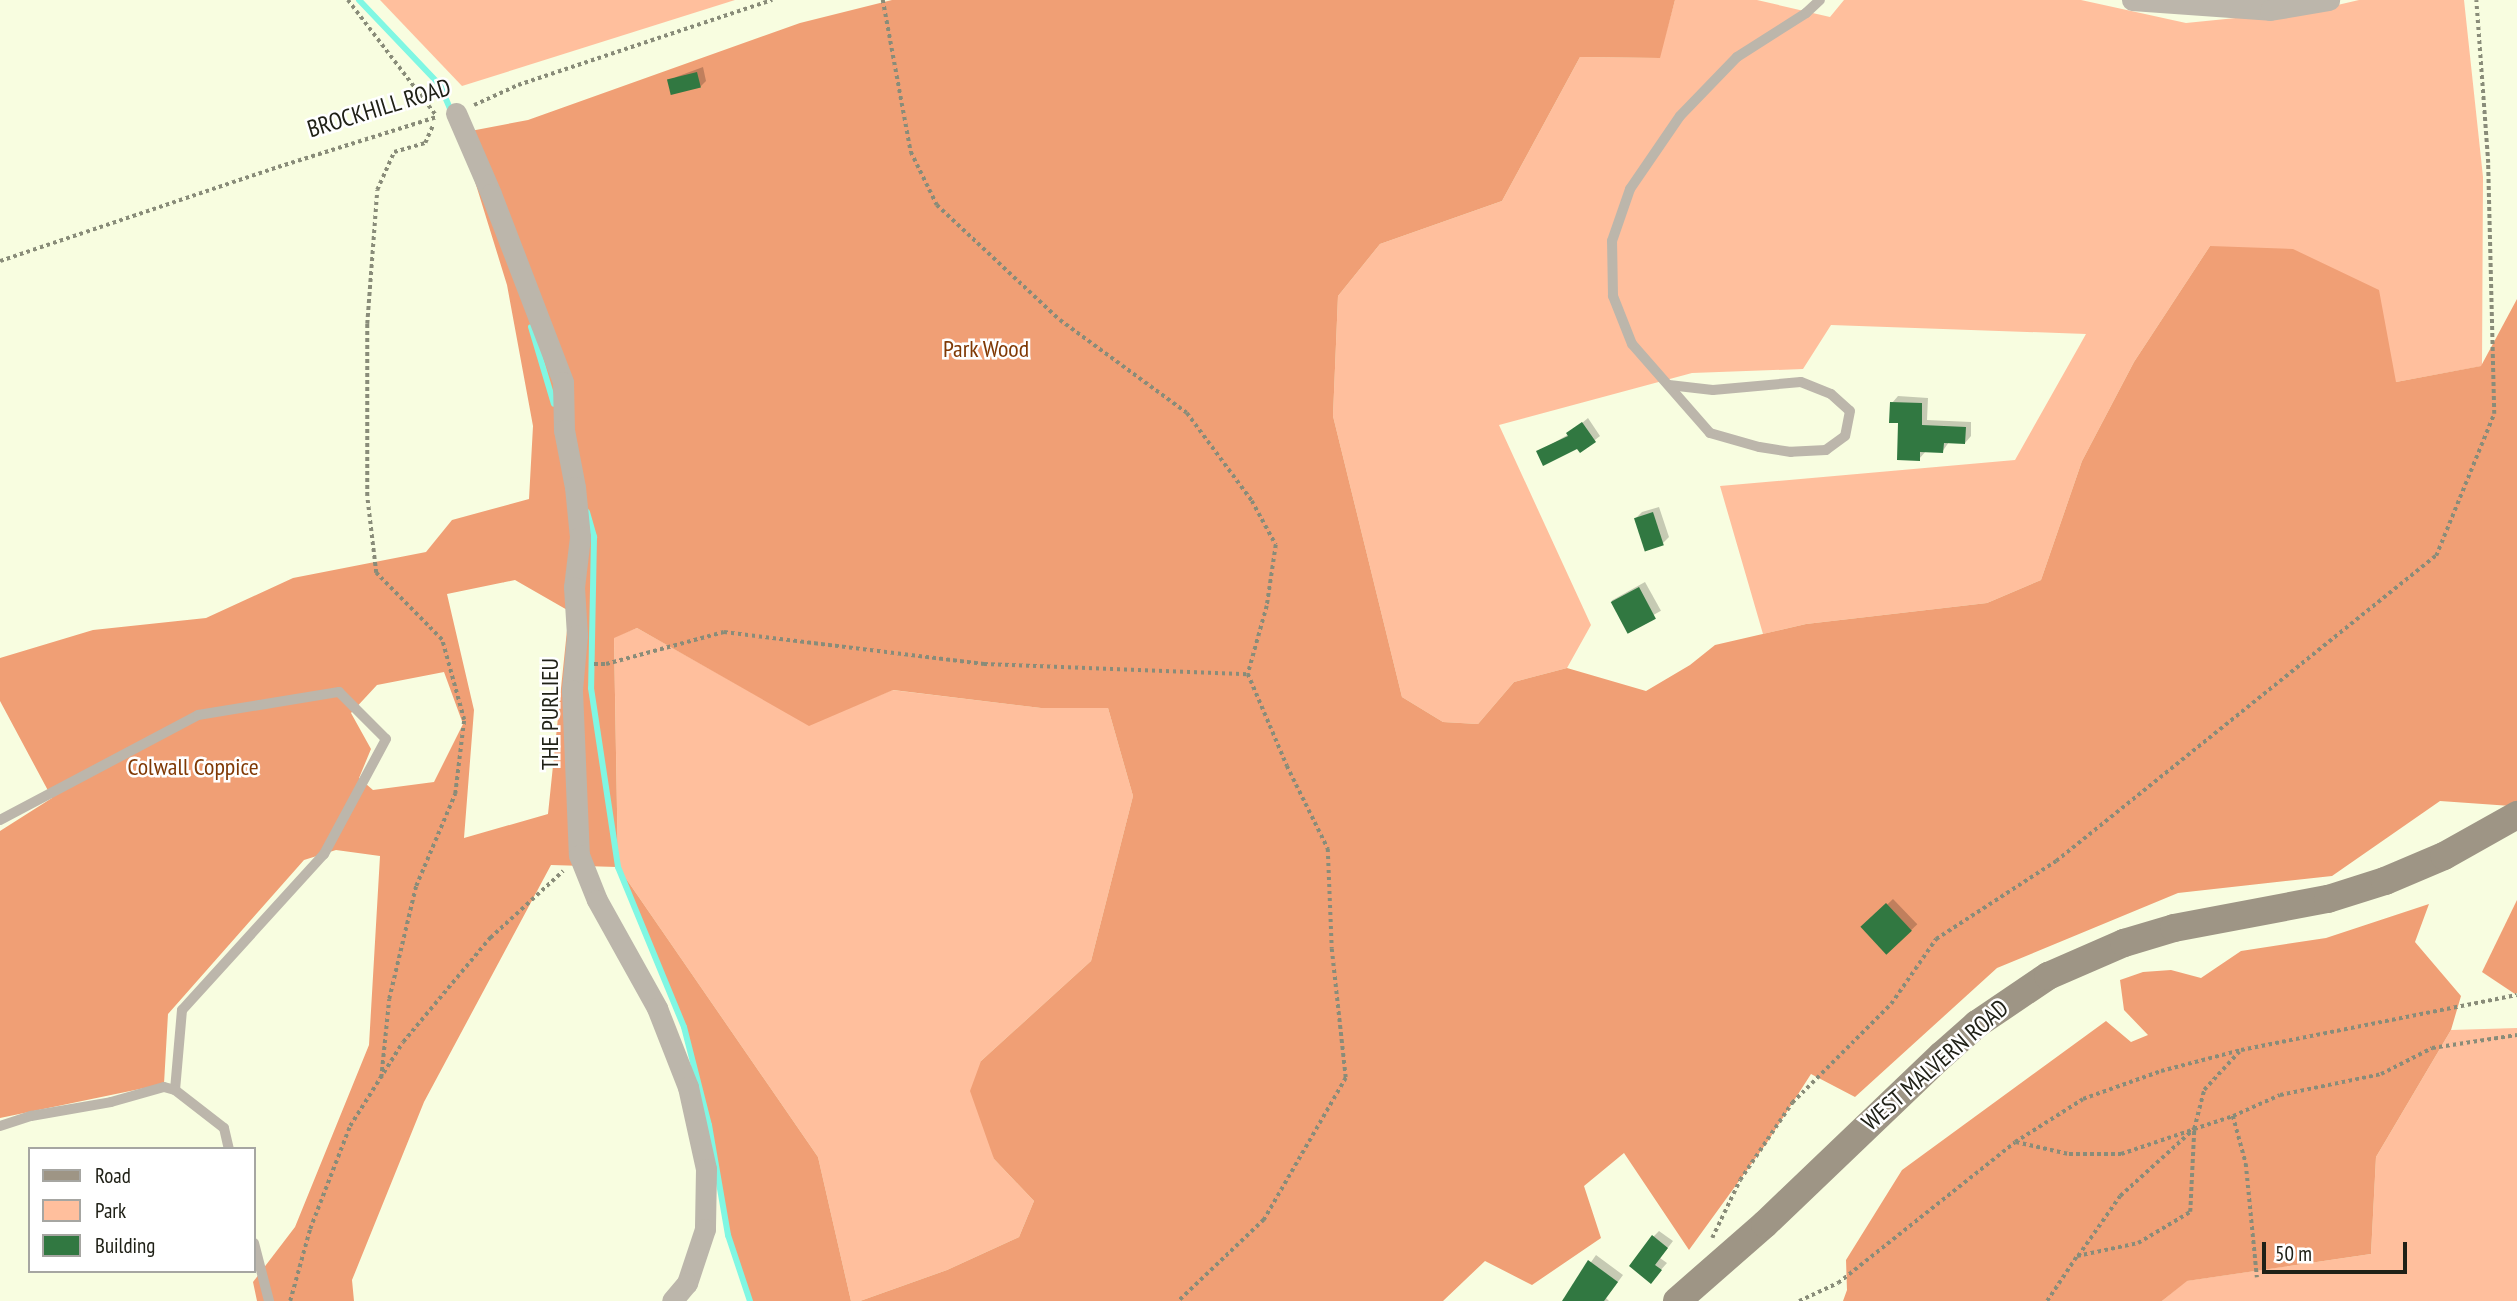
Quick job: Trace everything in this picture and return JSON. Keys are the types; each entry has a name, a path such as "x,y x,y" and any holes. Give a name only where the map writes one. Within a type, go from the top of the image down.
{"main road":[{"name":"WEST MALVERN ROAD","path":"1677,1301 1765,1224 1891,1101 1951,1047 2008,1001 2048,976 2124,943 2174,928 2328,899 2385,881 2444,856 2517,815"}],"street":[{"path":"2132,0 2270,10 2329,0"},
{"name":"THE PURLIEU","path":"447,115 491,194 563,382 564,430 575,487 580,537 574,587 577,635 572,690 579,855 597,900 657,1008 688,1087 706,1169 705,1229 687,1283 672,1301"}],"lane":[{"path":"1669,385 1713,390 1801,382 1831,394 1850,411 1845,436 1826,450 1791,452 1759,447 1710,433 1632,344 1613,296 1612,241 1630,189 1680,116 1737,57 1806,13 1820,0"},
{"path":"0,820 198,715 339,692 386,739 324,854 182,1010 175,1090"},
{"path":"0,1126 31,1116 111,1102 154,1088 175,1090 224,1128 229,1147"},
{"path":"256,1251 269,1301"}],"path":[{"path":"348,0 447,115"},
{"name":"BROCKHILL ROAD","path":"0,261 278,167 447,115 518,85 772,0"},
{"path":"883,0 911,152 937,205 1060,320 1187,413 1252,501 1276,545 1267,606 1248,674 1287,766 1328,849 1332,949 1346,1078 1264,1220 1179,1301"},
{"path":"1710,1244 1740,1180 1792,1103 1891,1004 1936,939 2056,861 2436,556 2494,414 2488,163 2476,0"},
{"path":"381,1078 395,974 416,886 455,794 464,720 442,640 376,573 367,496 367,324 377,190 394,152 425,143 433,125"},
{"path":"574,664 606,664 724,632 984,664 1248,674"},
{"path":"290,1301 310,1229 350,1126 403,1042 490,938 579,855"},
{"path":"1802,1300 1838,1283 2015,1142 2083,1100 2161,1071 2241,1050 2517,995"},
{"path":"2015,1142 2069,1154 2121,1154 2233,1116 2280,1095 2381,1074 2432,1048 2517,1035"},
{"path":"2077,1256 2138,1243 2190,1212 2194,1129 2204,1090 2241,1050"},
{"path":"2233,1116 2245,1164 2258,1277"},
{"path":"2047,1301 2120,1196 2194,1129"}],"green space":[{"path":"380,0 735,0 462,86"},
{"name":"Park Wood","path":"892,0 1675,0 1660,58 1580,57 1502,201 1380,244 1338,296 1333,416 1402,697 1443,722 1478,724 1514,682 1567,668 1646,691 1690,665 1715,645 1806,624 1987,603 2041,580 2082,461 2134,362 2210,246 2293,249 2379,290 2396,382 2481,366 2517,299 2517,801 2511,806 2440,801 2332,876 2178,893 1997,968 1855,1097 1811,1074 1768,1141 1689,1250 1624,1153 1584,1186 1601,1238 1532,1285 1485,1261 1443,1301 860,1301 947,1270 1019,1237 1034,1201 994,1159 970,1091 981,1061 1091,961 1133,796 1108,708 1041,708 893,690 809,726 637,628 614,638 618,867 818,1157 851,1301 750,1301 728,1234 709,1125 684,1027 617,867 551,865 424,1102 352,1280 354,1301 257,1301 253,1282 295,1227 369,1045 380,856 336,850 304,860 168,1014 164,1084 0,1118 0,831 52,798 0,701 0,658 93,630 206,618 293,578 426,552 452,520 529,499 533,426 507,285 460,133 528,120 800,23","holes":["515,580 569,611 548,814 464,838 474,710 447,594","444,672 463,724 434,782 373,790 359,778 371,749 351,713 377,685"]},
{"path":"1675,0 1757,0 1830,17 1844,0 2081,0 2186,23 2316,10 2359,0 2464,0 2483,177 2482,366 2396,382 2210,246 2134,362 2082,461 2041,580 1987,603 1806,624 1763,634 1720,486 2015,460 2086,334 1831,325 1803,369 1692,373 1499,425 1591,625 1567,668 1514,682 1478,724 1443,722 1402,697 1333,416 1338,296 1380,244 1502,201 1580,57 1659,58"},
{"path":"637,628 809,725 892,690 1041,708 1108,708 1133,796 1091,961 981,1061 994,1159 1034,1201 1019,1237 947,1270 860,1301 851,1301 818,1157 618,867 614,637"},
{"path":"2517,900 2517,993 2515,994 2482,972"},
{"path":"2429,904 2415,942 2461,996 2451,1030 2376,1157 2371,1254 2187,1281 2162,1301 1843,1301 1847,1290 1846,1260 1902,1170 2106,1021 2131,1042 2148,1035 2124,1010 2120,980 2143,972 2171,970 2201,978 2241,951 2326,938"},
{"path":"2517,1028 2517,1301 2162,1301 2186,1281 2371,1254 2376,1157 2451,1030"}],"building":[{"path":"697,72 701,88 671,95 667,79"},
{"path":"1890,402 1922,403 1922,425 1966,427 1965,444 1944,443 1943,453 1920,452 1920,461 1897,460 1898,423 1889,423"},
{"path":"1582,422 1596,442 1580,453 1577,449 1543,466 1536,451 1568,436 1566,433"},
{"path":"1653,512 1664,545 1645,551 1634,518"},
{"path":"1639,587 1656,619 1628,634 1611,602"},
{"path":"1886,903 1912,931 1886,955 1860,927"},
{"path":"1652,1235 1668,1248 1655,1265 1662,1270 1651,1284 1629,1266"},
{"path":"1588,1260 1618,1282 1604,1301 1562,1301"}],"waterway":[{"path":"359,0 440,85 451,111"},
{"path":"531,327 554,404"},
{"path":"587,512 594,537 591,688 618,867 684,1027 709,1125 728,1235 750,1301"}],"park label":[{"name":"Colwall Coppice","path":"193,767"}]}
